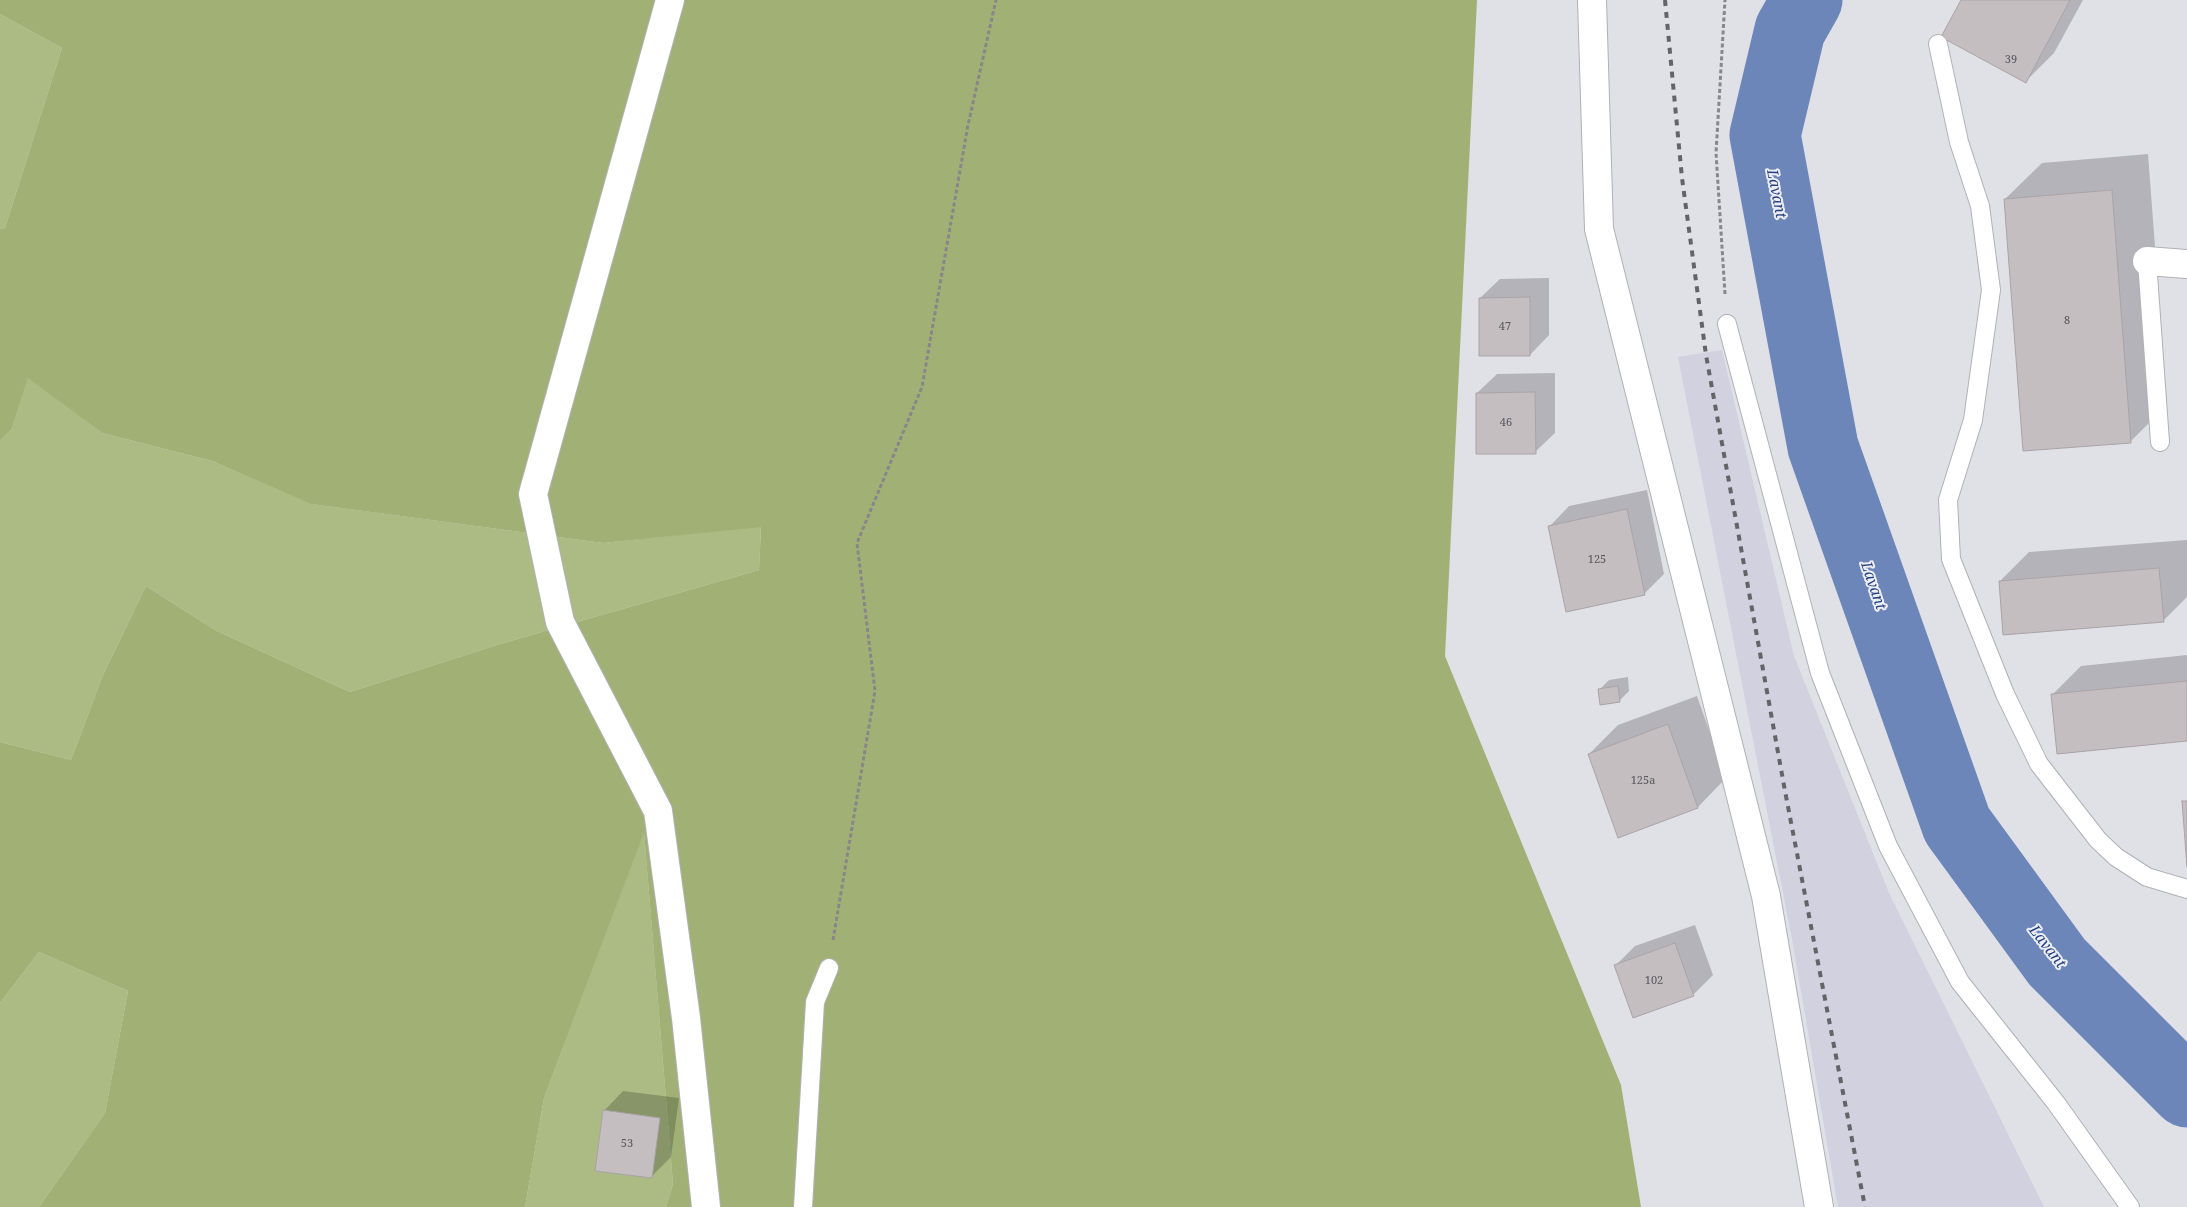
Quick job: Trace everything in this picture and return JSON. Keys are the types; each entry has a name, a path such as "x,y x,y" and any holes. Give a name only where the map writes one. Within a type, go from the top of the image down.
{"street":[{"path":"670,0 533,494 560,622 658,811 686,1018 706,1207"},
{"path":"1592,0 1599,228 1766,896 1819,1207"},
{"path":"2147,261 2187,264"}],"lane":[{"path":"1938,44 1959,142 1980,206 1992,290 1973,420 1948,500 1951,559 2005,694 2039,764 2098,840 2116,857 2147,877 2187,889"},
{"path":"2147,261 2160,442"},
{"path":"1727,324 1820,673 1888,846 1960,982 2056,1103 2130,1207"},
{"path":"803,1207 815,1002 829,968"}],"path":[{"path":"829,968 875,691 857,543 922,387 968,125 996,0"},
{"path":"1725,0 1716,153 1727,324"}],"shaded area":[{"path":"1722,350 1794,656 1889,893 2044,1207 1838,1207 1792,939 1678,357"}],"green space":[{"path":"0,0 1477,0 1445,656 1621,1085 1641,1207 666,1207 673,1184 644,833 544,1098 525,1207 39,1207 105,1113 128,991 39,952 0,1003 0,742 71,760 103,675 146,586 215,630 350,692 500,644 759,570 761,527 603,543 311,504 212,461 102,433 28,378 12,429 0,441 0,229 5,228 62,48 0,14"},
{"path":"0,14 62,48 5,228 0,229"},
{"path":"28,377 102,433 212,461 312,504 603,543 761,526 759,570 500,644 350,692 215,630 146,586 103,675 71,760 0,742 0,441 12,429"},
{"path":"644,832 673,1184 666,1207 525,1207 544,1098"},
{"path":"39,952 128,991 105,1113 39,1207 0,1207 0,1003"}],"building":[{"path":"1961,0 2070,0 2026,83 1941,37"},
{"path":"2112,190 2131,443 2023,451 2004,199"},
{"path":"1530,297 1530,356 1479,356 1479,298"},
{"path":"1535,392 1536,454 1476,454 1476,393"},
{"path":"1627,509 1645,595 1566,612 1548,526"},
{"path":"2159,568 2164,622 2003,635 1999,581"},
{"path":"2187,681 2187,741 2057,754 2051,694"},
{"path":"1618,686 1620,702 1600,705 1598,689"},
{"path":"1668,724 1698,808 1618,838 1588,754"},
{"path":"2182,801 2187,801 2187,867"},
{"path":"1675,943 1694,996 1633,1018 1614,965"},
{"path":"603,1110 660,1118 652,1178 595,1171"}],"waterway":[{"name":"Lavant","path":"1807,0 1790,30 1765,135 1823,447 1957,825 2057,962 2187,1092"}],"railway":[{"path":"1665,0 1682,178 1706,355 1785,791 1865,1207"}]}
